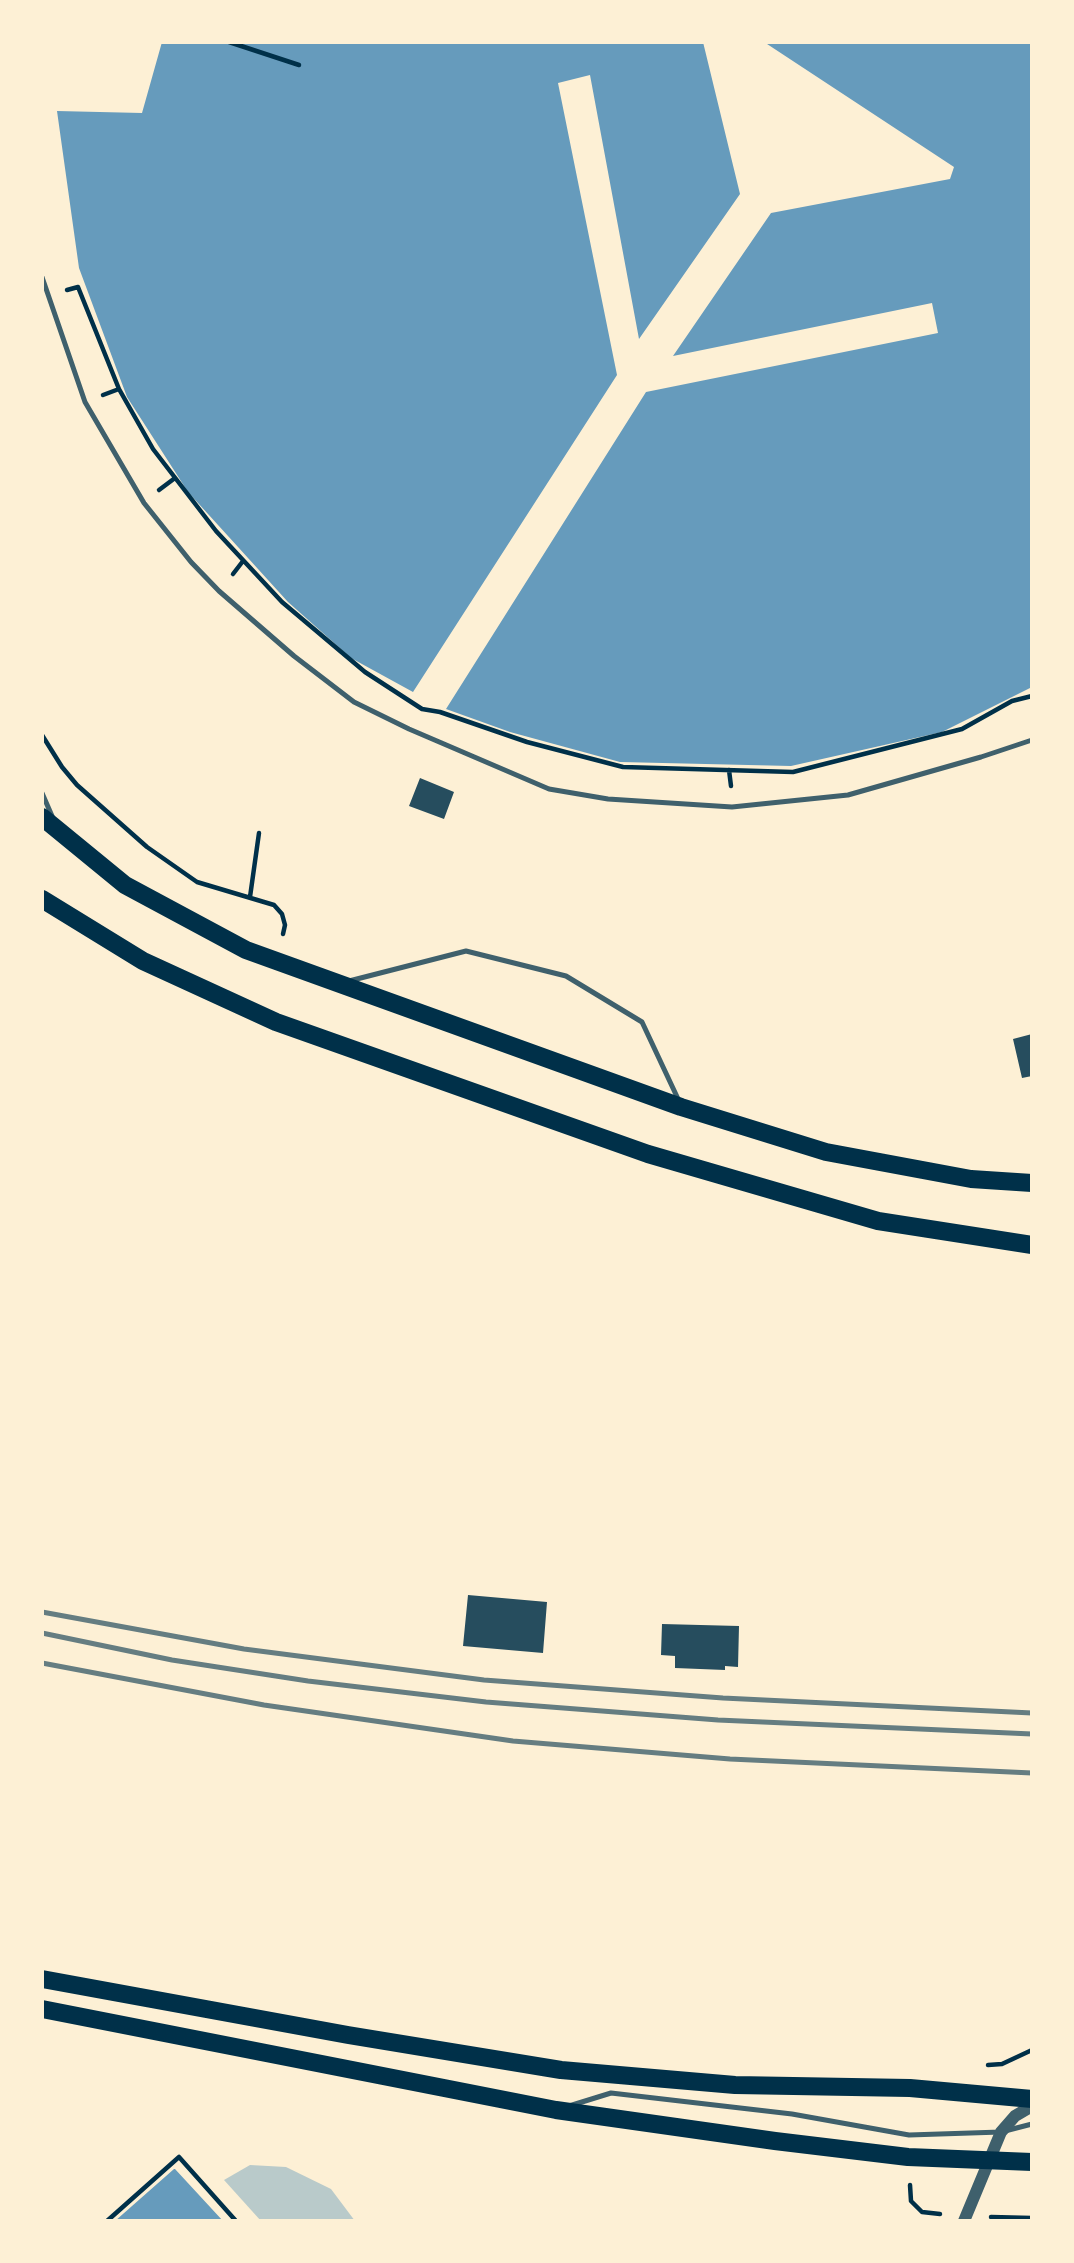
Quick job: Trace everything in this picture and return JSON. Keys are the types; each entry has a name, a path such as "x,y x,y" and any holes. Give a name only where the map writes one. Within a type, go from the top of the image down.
{"main road":[{"path":"42,817 125,885 246,950 681,1107 825,1152 971,1179 1032,1183"},
{"path":"42,899 143,961 276,1022 648,1154 878,1221 1032,1245"},
{"path":"42,1979 348,2035 561,2070 735,2085 910,2088 1032,2099"},
{"path":"42,2009 556,2110 908,2157 1032,2162"}],"street":[{"path":"964,2221 1000,2132 1015,2116 1032,2106"}],"lane":[{"path":"42,277 85,402 144,503 191,562 219,591 304,664 354,702 409,729 549,789 608,799 733,807 848,795 1032,740"},
{"path":"42,793 58,832"},
{"path":"342,983 466,951 566,976 642,1022 681,1107"},
{"path":"556,2110 611,2093 792,2114 909,2135 1000,2132 1032,2124"}],"path":[{"path":"229,42 299,65"},
{"path":"48,295 78,287 119,389 153,449 216,531 282,603 365,672 422,709 440,712 527,742 623,767 793,772 962,729 1012,701 1032,696"},
{"path":"42,735 77,785 147,847 197,881 274,905 282,914 285,925"},
{"path":"250,897 259,833"},
{"path":"107,2221 179,2157 236,2221"}],"shaded area":[{"path":"250,2165 286,2167 331,2189 355,2221 261,2221 224,2180"}],"water":[{"path":"162,42 703,42 740,194 639,339 590,75 558,83 617,375 413,692 351,658 288,602 188,492 127,397 79,268 57,111 142,113"},
{"path":"764,42 1032,42 1032,687 942,732 791,766 620,762 510,732 446,709 646,392 938,333 932,303 673,356 771,213 950,179 954,167"},
{"path":"174,2169 223,2221 115,2221"}],"building":[{"path":"420,778 454,792 444,819 409,806"},
{"path":"1032,1034 1032,1076 1022,1078 1013,1039"},
{"path":"468,1595 547,1602 543,1653 463,1646"},
{"path":"662,1624 739,1626 738,1667 725,1666 725,1670 675,1668 675,1656 661,1655"}],"railway":[{"path":"42,1612 244,1649 484,1680 723,1698 1032,1713"},
{"path":"42,1633 172,1660 308,1681 486,1702 718,1720 1032,1734"},
{"path":"42,1663 264,1705 513,1741 730,1759 1032,1773"}]}
